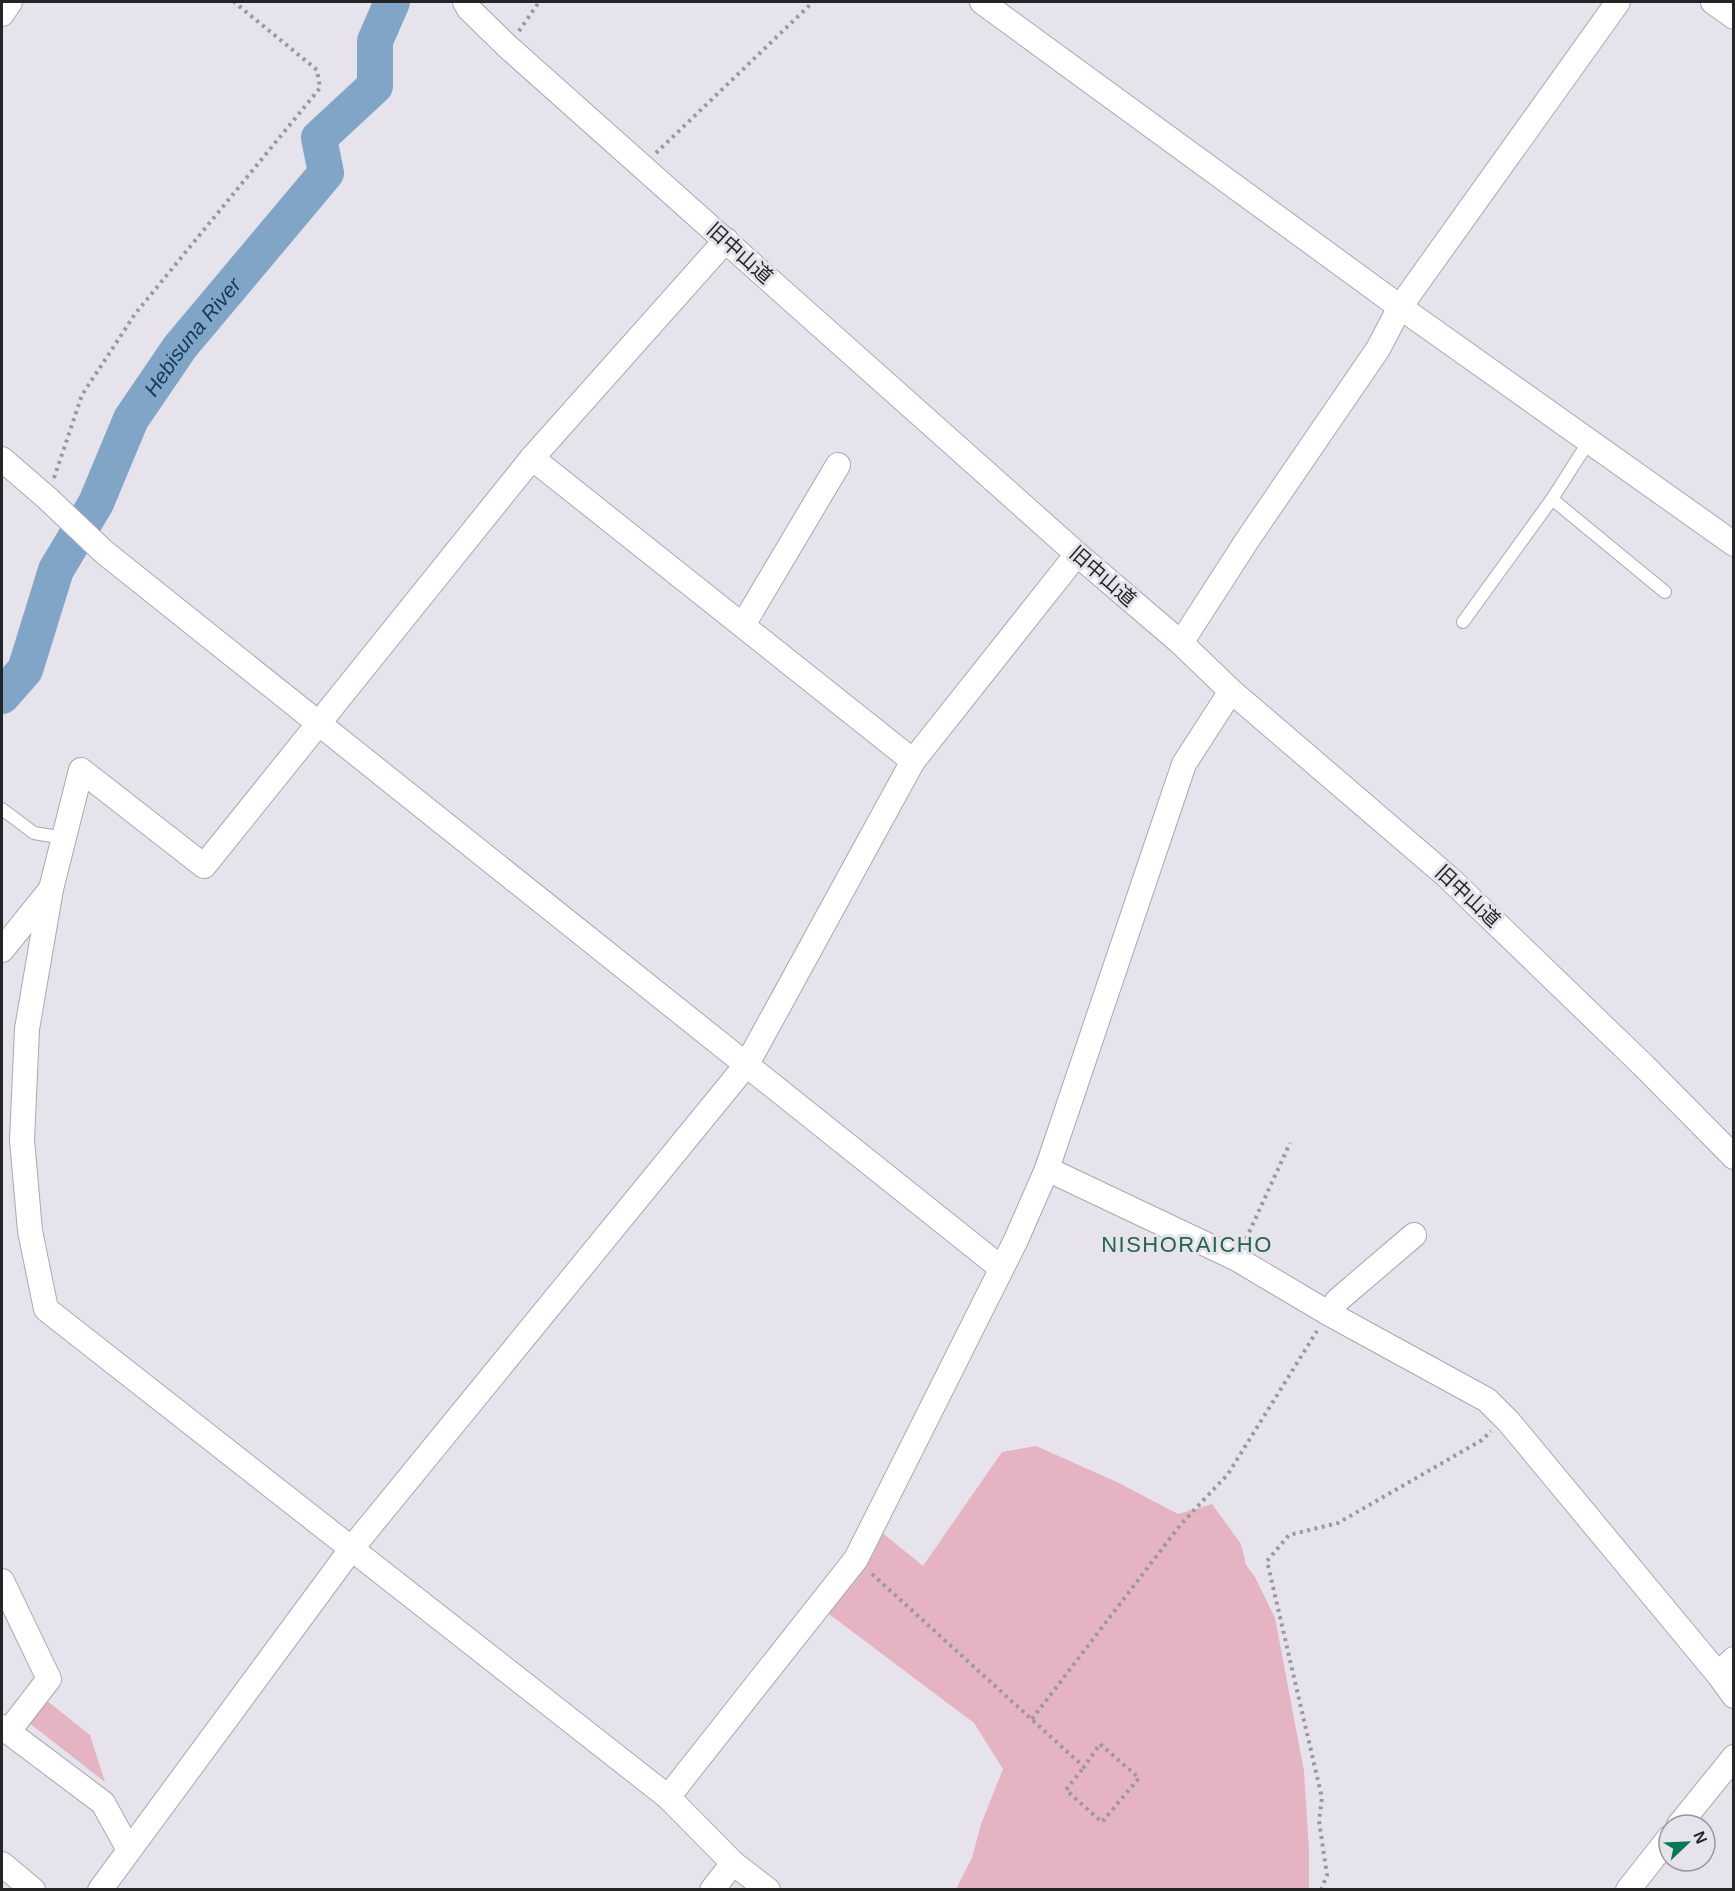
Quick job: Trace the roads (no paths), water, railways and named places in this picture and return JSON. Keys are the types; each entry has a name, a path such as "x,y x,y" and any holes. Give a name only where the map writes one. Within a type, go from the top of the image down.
{"street":[{"path":"2,14 10,2"},
{"name":"旧中山道","path":"465,2 508,47 1077,554 1181,643 1230,691 1448,877 1643,1065 1734,1157"},
{"path":"982,2 1400,307 1734,544"},
{"path":"1181,643 1248,539 1378,349 1400,307 1618,2"},
{"path":"1713,2 1734,17"},
{"path":"726,240 532,458 204,866 81,770 51,889 27,1029 22,1140 30,1231 46,1309 668,1797 733,1863 768,1890"},
{"path":"532,458 913,761"},
{"path":"2,459 93,542 318,725 1001,1268"},
{"path":"742,625 838,465"},
{"path":"100,1890 352,1548 747,1064 913,761 1077,554"},
{"path":"668,1797 856,1559 1016,1240 1047,1169 1184,764 1230,691"},
{"path":"2,950 51,889"},
{"path":"1047,1169 1237,1259 1328,1313 1487,1400 1726,1666 1734,1696"},
{"path":"1328,1313 1338,1300 1414,1235"},
{"path":"2,1581 49,1679 5,1730 103,1803 129,1850"},
{"path":"1689,1813 1734,1757"},
{"path":"1628,1890 1657,1853"},
{"path":"712,1890 733,1863"},
{"path":"2,1864 33,1890"}],"lane":[{"path":"1463,622 1552,499 1589,441"},
{"path":"1552,499 1665,592"},
{"path":"2,809 34,833 64,838"}],"waterway":[{"name":"Hebisuna River","path":"2,696 25,670 56,570 96,503 131,419 180,347 326,173 319,138 375,86 375,41 392,2"}],"district":[{"name":"NISHORAICHO","path":"1187,1244"}]}
